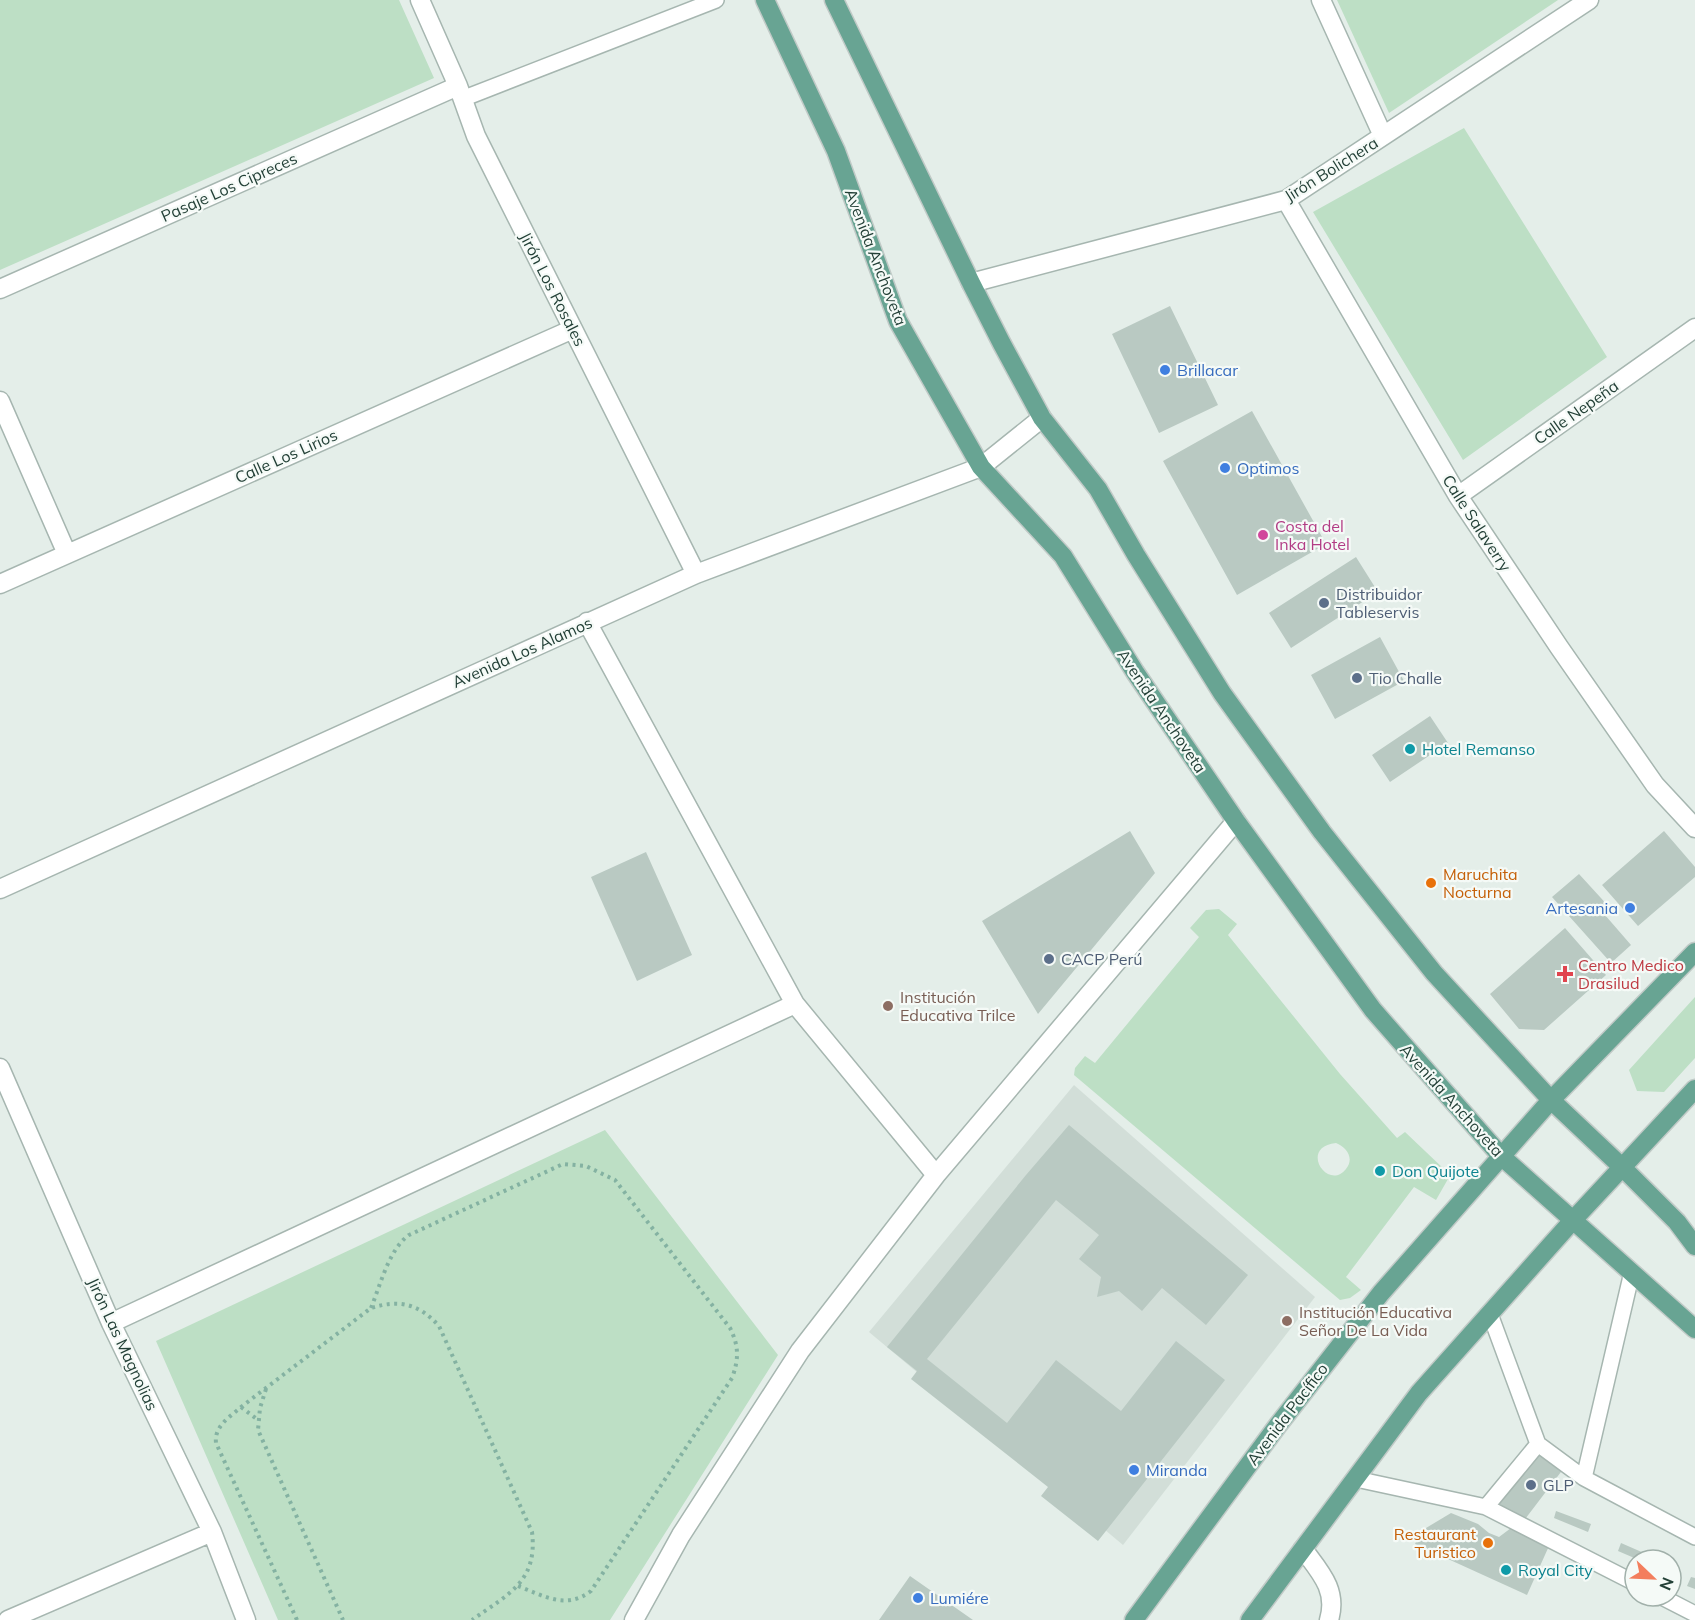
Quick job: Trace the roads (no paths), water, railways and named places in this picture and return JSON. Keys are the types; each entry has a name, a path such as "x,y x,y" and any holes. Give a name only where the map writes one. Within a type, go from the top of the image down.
{"main road":[{"name":"Avenida Anchoveta","path":"765,0 836,151 898,321 981,467 1063,556 1135,672 1236,821 1373,1011 1501,1156 1695,1329"},
{"path":"834,0 971,284 1042,418 1098,489 1136,555 1222,693 1323,832 1434,973 1551,1100 1677,1222 1695,1246"},
{"name":"Avenida Pacífico","path":"1134,1620 1278,1425 1374,1302 1551,1100 1695,952"},
{"path":"1251,1620 1419,1393 1574,1219 1695,1089"}],"street":[{"name":"Jirón Los Rosales","path":"420,0 460,92 476,136 696,573"},
{"path":"1321,0 1383,136"},
{"name":"Jirón Bolichera","path":"971,284 1286,200 1589,0"},
{"name":"Pasaje Los Cipreces","path":"0,289 460,92"},
{"name":"Calle Salaverry","path":"1286,200 1458,496 1655,785 1695,828"},
{"name":"Calle Nepeña","path":"1458,496 1695,328"},
{"name":"Calle Los Lirios","path":"0,584 573,329"},
{"path":"0,401 67,554"},
{"name":"Avenida Los Alamos","path":"0,889 696,573 981,467 1042,418"},
{"path":"587,622 795,1004 936,1175"},
{"path":"634,1620 681,1535 800,1352 936,1175 1236,821"},
{"path":"111,1323 795,1004"},
{"name":"Jirón Las Magnolias","path":"0,1068 111,1323 212,1532 246,1620"},
{"path":"8,1620 212,1532"},
{"path":"1303,1549 1329,1587 1332,1603 1329,1620"}],"lane":[{"name":"Pasaje Los Cipreces","path":"460,92 716,0"},
{"path":"1584,1478 1632,1272"},
{"path":"1490,1314 1538,1444 1584,1478 1695,1537"},
{"path":"1486,1507 1538,1444"},
{"path":"1356,1479 1486,1507 1623,1577"}],"place":[{"name":"Brillacar","path":"1165,370"},
{"name":"Optimos","path":"1225,468"},
{"name":"Costa del Inka Hotel","path":"1263,535"},
{"name":"Distribuidor Tableservis","path":"1324,603"},
{"name":"Tio Challe","path":"1357,678"},
{"name":"Hotel Remanso","path":"1410,749"},
{"name":"Maruchita Nocturna","path":"1431,883"},
{"name":"Artesania","path":"1630,908"},
{"name":"CACP Perú","path":"1049,959"},
{"name":"Centro Medico Drasilud","path":"1565,974"},
{"name":"Institución Educativa Trilce","path":"888,1006"},
{"name":"Don Quijote","path":"1380,1171"},
{"name":"Institución Educativa Señor De La Vida","path":"1287,1321"},
{"name":"Miranda","path":"1134,1470"},
{"name":"GLP","path":"1531,1485"},
{"name":"Restaurant Turistico","path":"1488,1543"},
{"name":"Royal City","path":"1506,1570"},
{"name":"Lumiére","path":"918,1598"}]}
